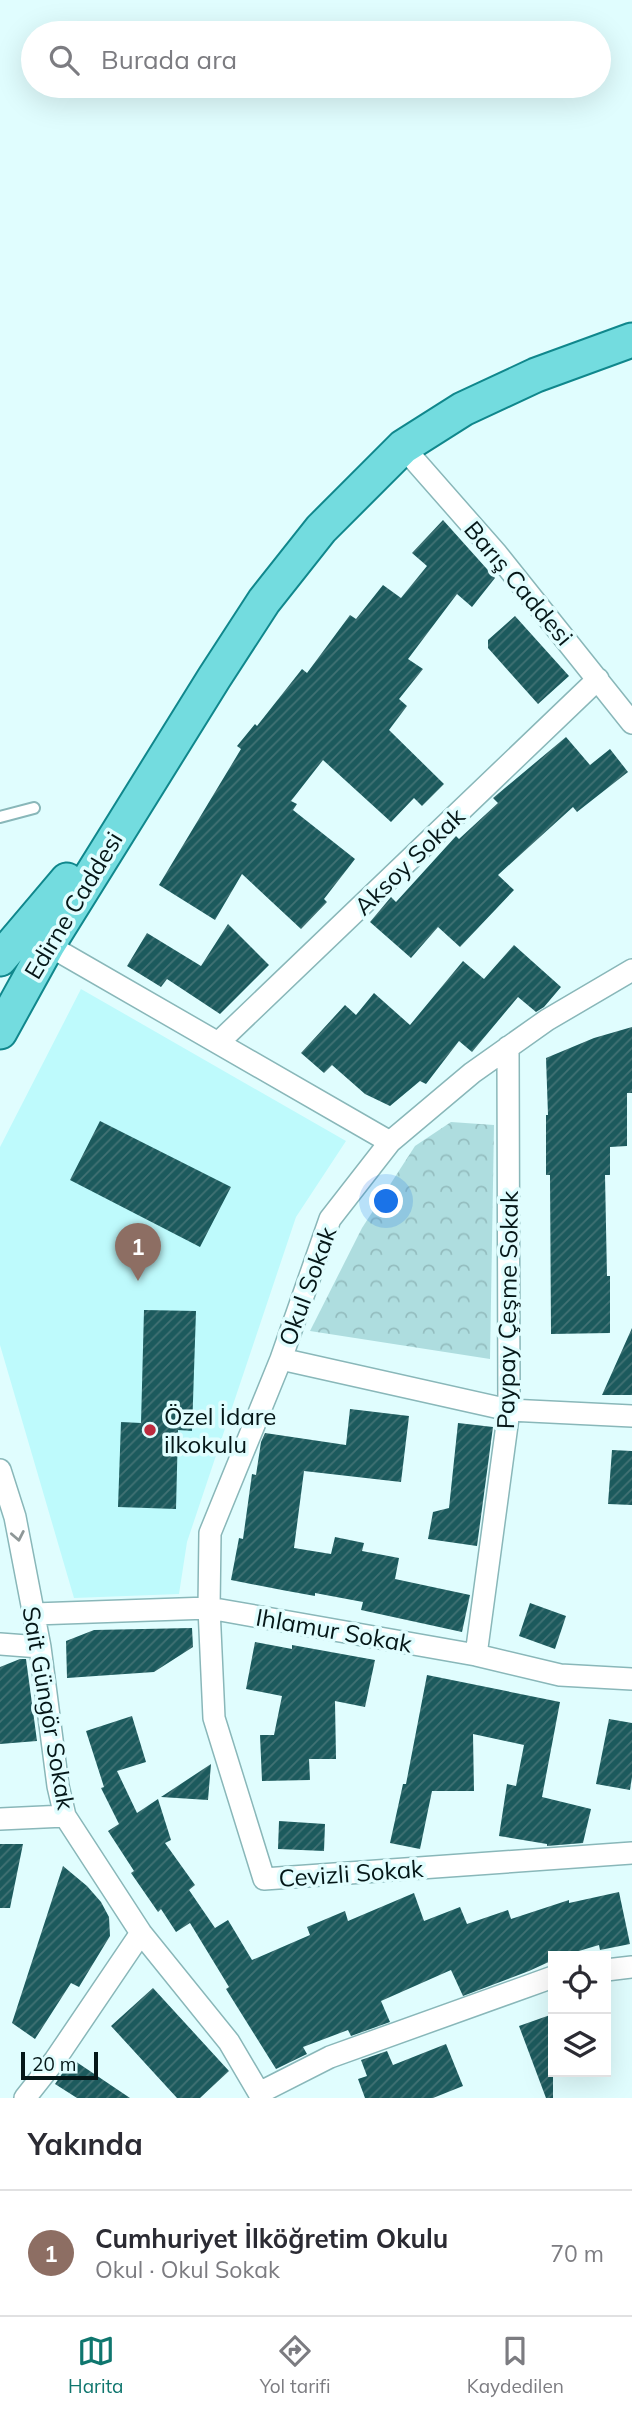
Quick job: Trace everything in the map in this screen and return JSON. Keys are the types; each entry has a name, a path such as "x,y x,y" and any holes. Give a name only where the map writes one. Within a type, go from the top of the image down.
{"main road":[{"path":"0,959 149,780 264,601 321,529 403,447 463,409 518,383 604,348 632,340"},
{"name":"Edirne Caddesi","path":"0,1032 48,945 149,780"}],"street":[{"name":"Barış Caddesi","path":"403,447 497,554 632,723"},
{"name":"Aksoy Sokak","path":"219,1042 598,679"},
{"path":"48,945 390,1142"},
{"name":"Okul Sokak","path":"209,1608 210,1533 281,1359 330,1219 390,1142 472,1073 547,1020 632,970"},
{"name":"Paypay Çeşme Sokak","path":"476,1655 509,1410 508,1047"},
{"path":"281,1359 509,1410 632,1416"},
{"name":"Sait Güngör Sokak","path":"0,1470 15,1517 34,1614 58,1786 65,1816 141,1933 229,2042 261,2096"},
{"name":"Ihlamur Sokak","path":"34,1614 209,1608 476,1655 560,1675 632,1679"},
{"name":"Cevizli Sokak","path":"209,1608 214,1717 264,1879 632,1853"},
{"path":"0,1644 40,1647"},
{"path":"0,1819 65,1816"},
{"path":"25,2098 55,2060 141,1933"},
{"path":"611,1969 632,1967"},
{"path":"261,2096 330,2057 548,1979"}],"lane":[{"path":"0,817 34,808"}],"shaded area":[{"path":"81,989 346,1141 296,1217 187,1542 179,1594 74,1598 0,1345 0,1147"}],"green space":[{"path":"451,1122 494,1125 490,1359 310,1331 362,1228 415,1146"}],"building":[{"path":"443,520 495,578 472,607 457,594 408,659 423,669 399,699 407,706 389,730 444,784 422,806 414,798 391,822 323,760 291,801 297,804 293,810 355,859 324,899 327,902 301,929 242,874 215,920 159,885 241,749 237,746 255,724 257,726 302,669 307,673 350,615 356,619 383,585 401,598 427,566 412,553"},
{"path":"515,616 569,676 538,704 488,648 488,640"},
{"path":"566,737 590,765 610,749 628,772 577,812 573,807 498,875 514,890 460,947 438,927 411,958 370,922 391,897 396,902 456,836 459,839 498,803 493,798"},
{"path":"228,924 269,965 220,1014 167,979 161,987 127,966 147,933 201,966"},
{"path":"514,945 561,987 544,1007 536,1012 518,997 472,1052 459,1041 426,1084 420,1081 390,1106 365,1094 332,1065 324,1073 301,1053 345,1005 356,1015 374,993 410,1025 463,961 484,979"},
{"path":"632,1027 632,1093 627,1093 627,1146 610,1147 610,1175 605,1175 610,1333 551,1334 550,1175 546,1175 546,1058 594,1038"},
{"path":"100,1121 231,1187 200,1247 70,1180"},
{"path":"144,1310 196,1311 192,1431 178,1430 176,1509 118,1507 121,1422 141,1423"},
{"path":"632,1328 632,1395 602,1395"},
{"path":"350,1409 409,1416 401,1482 304,1471 294,1548 331,1554 335,1537 364,1543 362,1551 399,1558 395,1579 470,1595 462,1632 361,1610 363,1602 231,1580 239,1538 243,1539 252,1474 256,1475 265,1433 346,1445"},
{"path":"458,1423 493,1427 477,1546 428,1539 433,1512 449,1508"},
{"path":"612,1450 632,1451 632,1505 608,1504"},
{"path":"530,1603 566,1616 555,1649 519,1636"},
{"path":"192,1628 193,1647 154,1672 67,1678 66,1641 94,1630"},
{"path":"255,1642 292,1649 292,1645 375,1660 365,1707 335,1701 336,1759 309,1759 310,1780 262,1781 260,1735 274,1735 282,1696 246,1689"},
{"path":"26,1659 37,1741 0,1744 0,1667"},
{"path":"427,1675 560,1702 542,1797 591,1809 583,1843 547,1846 499,1836 507,1784 516,1786 524,1745 473,1734 474,1791 432,1791 420,1849 390,1843 403,1784 406,1784"},
{"path":"132,1716 146,1762 117,1771 137,1813 158,1799 171,1840 165,1843 195,1885 189,1890 215,1928 228,1920 252,1960 310,1935 307,1927 345,1911 348,1921 414,1893 424,1921 460,1907 467,1924 508,1910 511,1919 569,1900 569,1903 619,1892 630,1944 600,1950 599,1945 579,1951 548,1951 548,1962 463,1996 451,1970 381,2001 390,2022 351,2036 348,2030 303,2047 307,2054 276,2069 226,1989 229,1987 190,1923 176,1932 161,1909 158,1912 131,1873 134,1871 108,1831 119,1824 101,1788 104,1787 86,1731"},
{"path":"609,1719 632,1723 630,1790 596,1784"},
{"path":"211,1764 208,1800 161,1797"},
{"path":"279,1821 325,1824 324,1851 278,1849"},
{"path":"0,1844 23,1844 10,1908 0,1908"},
{"path":"63,1866 101,1902 109,1917 110,1936 79,1987 71,1983 35,2039 12,2023"},
{"path":"153,1988 229,2071 200,2098 177,2098 111,2026"},
{"path":"548,2016 548,2077 553,2077 553,2098 546,2098 519,2026"},
{"path":"446,2044 463,2086 433,2098 365,2098 358,2079 367,2076 361,2060 387,2051 393,2065"},
{"path":"72,2059 130,2098 77,2098 55,2084"}],"place":[{"name":"Cumhuriyet İlköğretim Okulu","path":"138,1281"},
{"name":"Özel İdare ilkokulu","path":"150,1430"}]}
